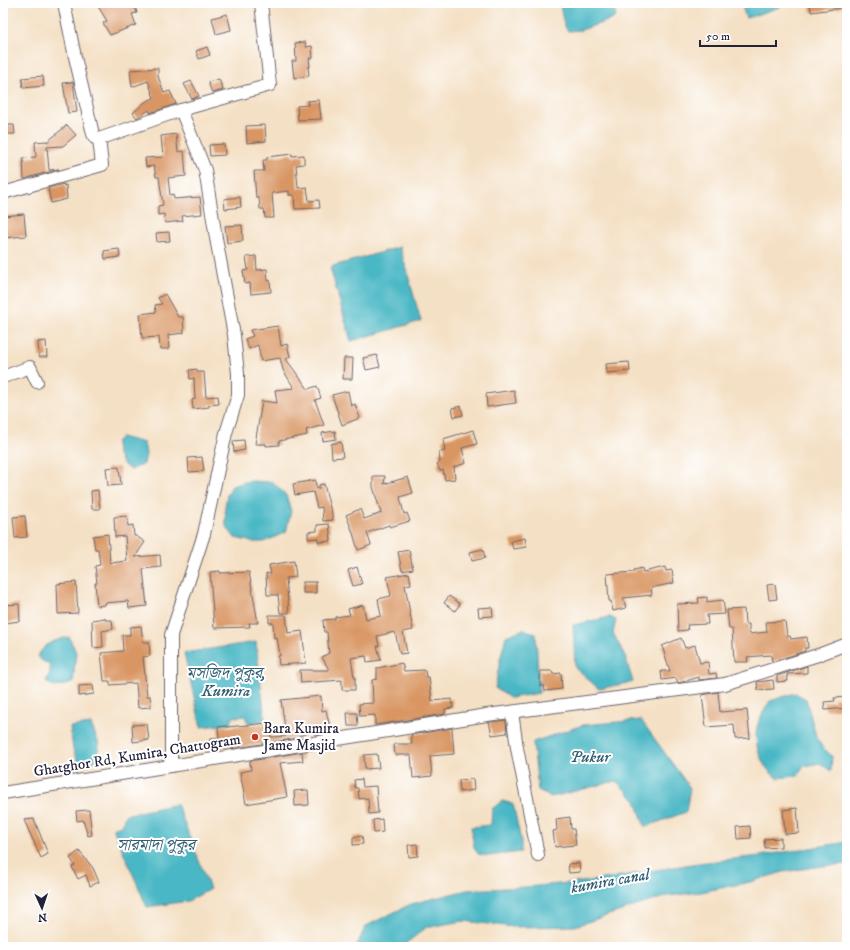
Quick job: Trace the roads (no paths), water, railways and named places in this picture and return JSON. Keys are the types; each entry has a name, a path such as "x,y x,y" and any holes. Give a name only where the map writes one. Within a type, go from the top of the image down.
{"street":[{"path":"64,3 93,134 95,138 99,139 181,110 270,85 261,3"},
{"path":"172,766 170,635 204,534 226,433 238,395 238,374 234,335 205,170 181,110"},
{"path":"3,193 102,165 99,139"},
{"path":"3,377 30,367 37,382"},
{"name":"Ghatghor Rd, Kumira, Chattogram","path":"3,792 512,712 725,684 818,655 847,644"},
{"path":"512,712 517,748 538,855"}],"water":[{"path":"563,3 612,3 616,16 613,19 581,30 568,31 563,22 560,5"},
{"path":"741,3 793,3 746,18"},
{"path":"400,247 421,321 351,341 330,267"},
{"path":"121,437 144,443 146,454 144,464 131,470 124,465 119,458 116,446 116,442"},
{"path":"249,481 273,482 286,495 291,511 286,532 264,542 253,542 235,538 226,526 225,507 227,495 232,486"},
{"path":"610,617 616,620 613,633 625,656 633,682 599,689 575,668 573,625"},
{"path":"524,629 536,634 539,693 510,698 495,688 500,660 506,636"},
{"path":"69,637 76,652 73,683 55,687 46,682 50,672 50,664 42,661 38,656 47,645"},
{"name":"মসজিদ পুকুর, Kumira","path":"256,642 265,720 248,723 245,716 233,717 230,724 201,727 184,653"},
{"path":"795,693 806,699 816,736 822,747 832,756 831,771 820,763 804,766 798,776 777,778 766,768 762,761 757,747 756,731 760,718 770,701"},
{"name":"Pukur","path":"641,720 690,788 686,812 645,827 636,801 616,781 551,797 538,790 533,742 583,725"},
{"path":"91,724 99,744 96,760 80,766 73,749 70,727"},
{"path":"502,801 513,804 521,841 521,852 488,856 478,854 474,847 471,827 491,825 492,809"},
{"name":"সারমাদা পুকুর","path":"177,804 210,889 188,901 147,907 113,828 122,826 125,815"},
{"name":"kumira canal","path":"847,842 847,864 783,872 750,882 701,892 667,896 575,926 514,927 464,921 427,927 401,947 356,947 366,926 411,904 467,890 592,881 698,863 760,856"}],"place":[{"name":"Bara Kumira Jame Masjid","path":"255,737"}]}
